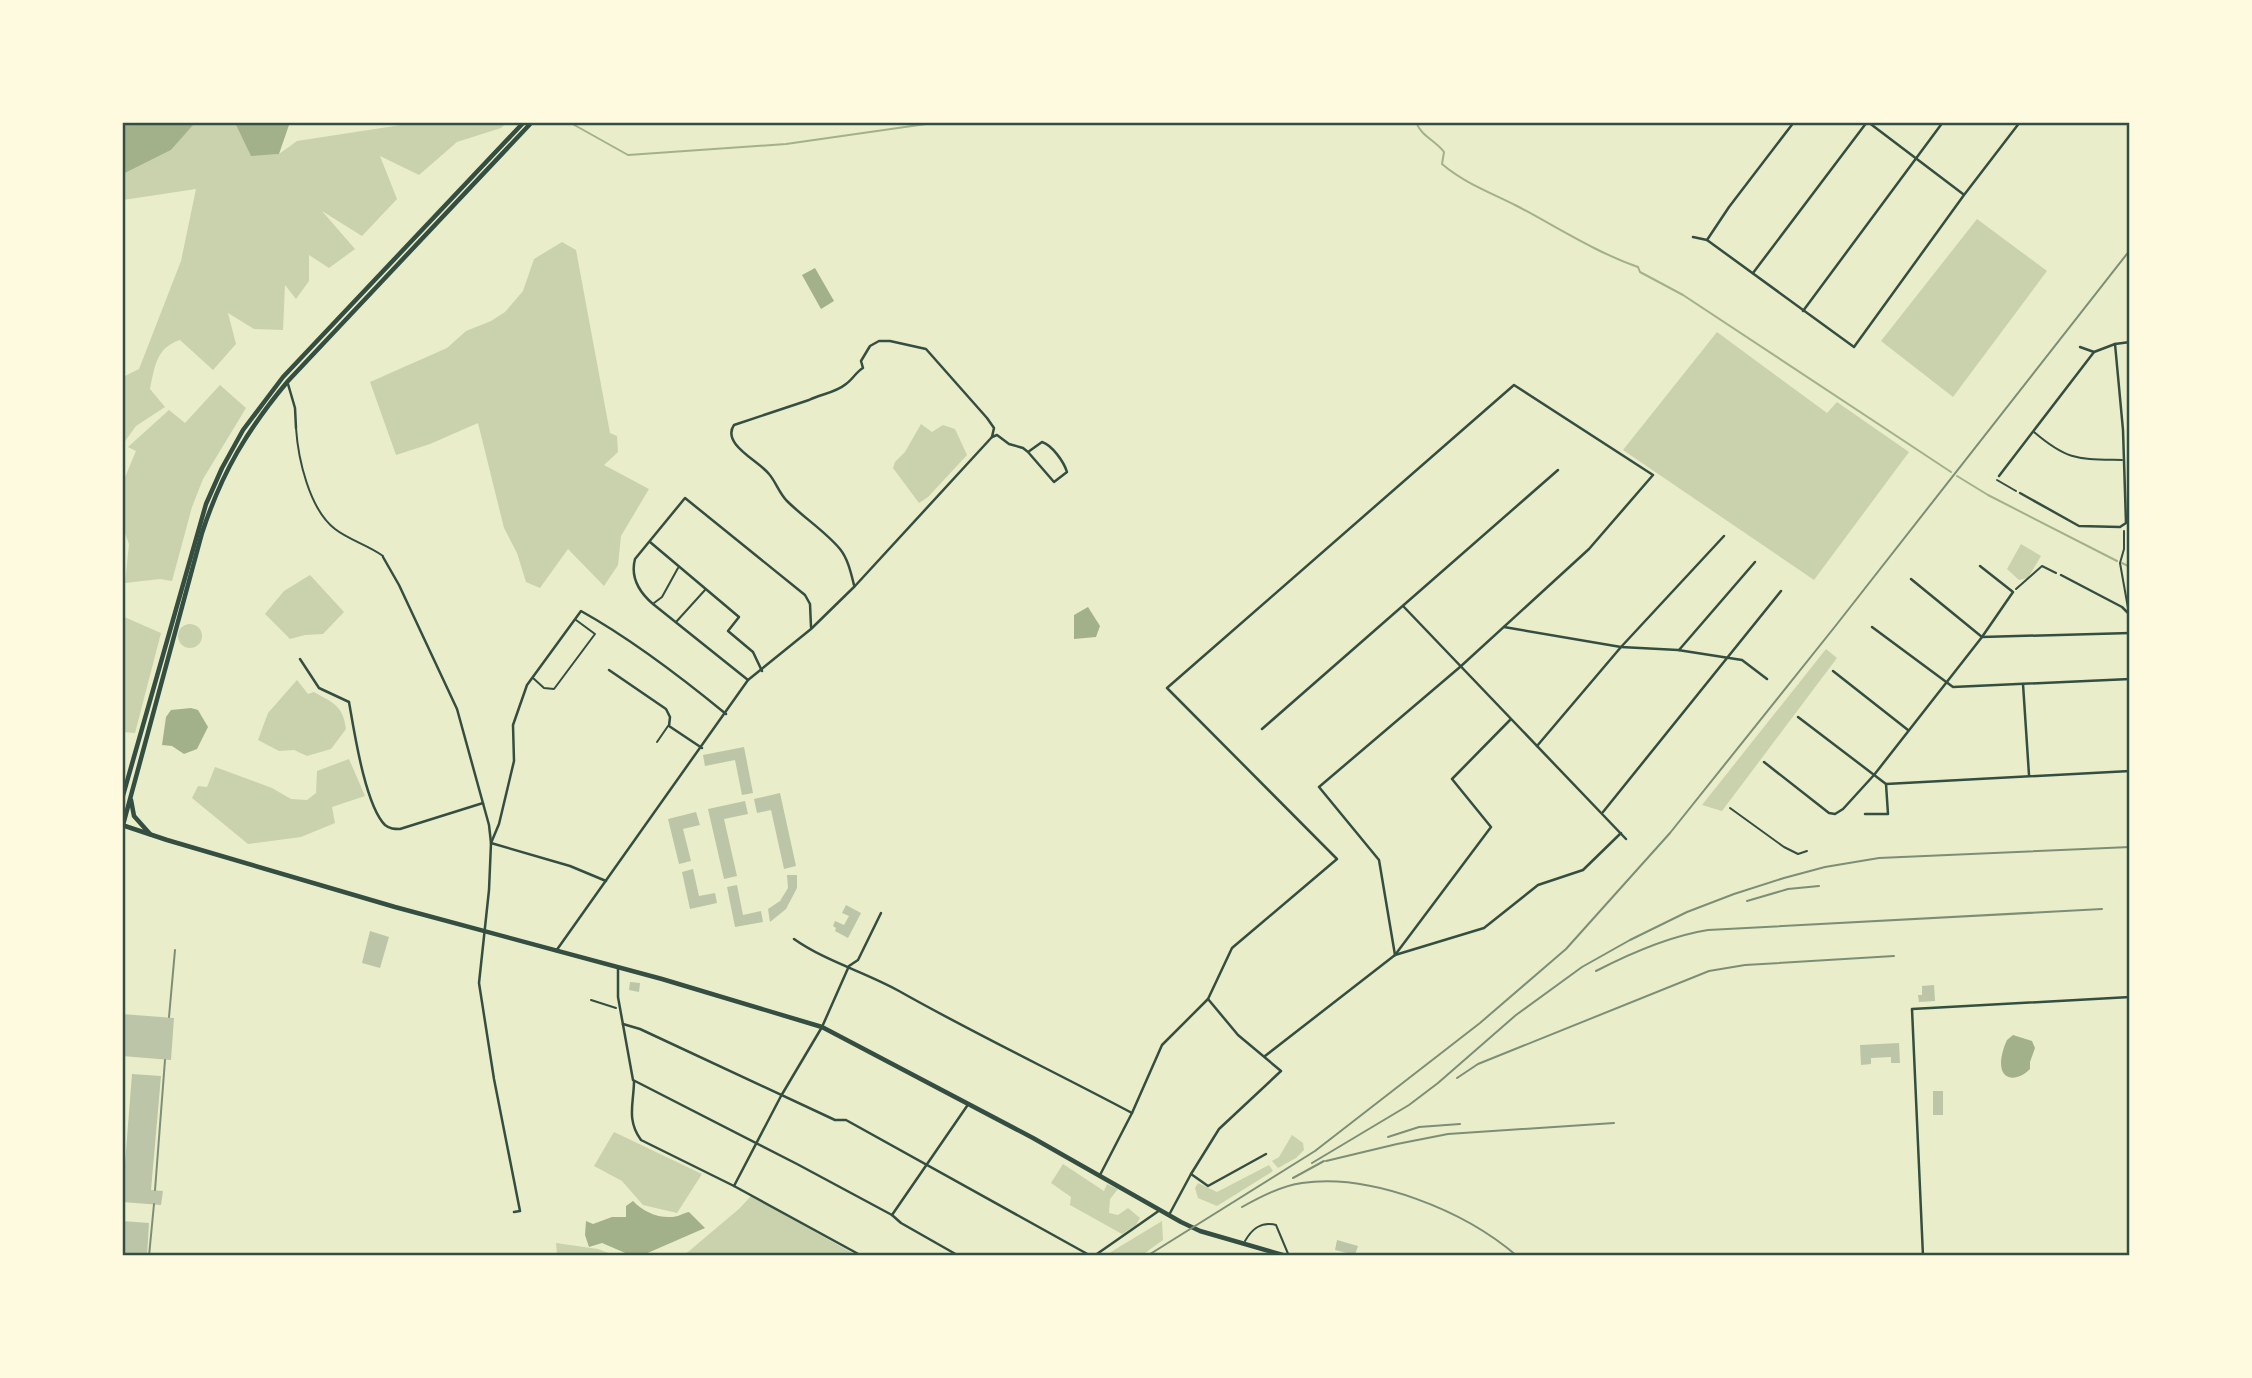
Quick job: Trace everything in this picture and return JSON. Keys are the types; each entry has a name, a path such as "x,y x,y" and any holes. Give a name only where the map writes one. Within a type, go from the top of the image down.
{"main road":[{"path":"123,797 196,533 210,493 227,458 260,405 283,377 524,122"},
{"path":"532,122 288,381 265,408 232,459 211,506 182,602 123,825 395,907 735,999 822,1027 969,1103 1200,1231 1288,1255"},
{"path":"131,794 134,816 151,835"}],"street":[{"path":"1707,240 1728,207 1794,122"},
{"path":"1753,274 1868,122 1964,195"},
{"path":"1803,311 1944,122"},
{"path":"1693,237 1707,240 1854,347 2020,122"},
{"path":"556,951 748,680 811,629 855,586 992,437 994,428 926,349 890,341 879,341 870,346 863,354 863,368 856,372 847,384 829,394 820,394 734,425 730,436 741,450 770,475 777,490 786,500 843,553 855,586"},
{"path":"1999,476 2094,352 2130,342"},
{"path":"2020,493 2079,526 2120,527 2126,523 2115,344"},
{"path":"2080,347 2094,352"},
{"path":"288,381 295,408 298,452 314,502 333,528 383,557 399,585 457,709 489,825 491,844 479,982 520,1211 514,1212"},
{"path":"1100,1175 1132,1113 1162,1045 1208,999 1232,948 1337,859 1167,688 1514,385 1653,475 1589,548 1460,667 1319,787 1379,860 1395,955"},
{"path":"2033,431 2054,449 2071,457 2124,460"},
{"path":"992,437 997,435 1009,444 1023,448 1054,482 1066,472 1065,466 1047,443 1042,442 1028,452"},
{"path":"1262,729 1558,470"},
{"path":"748,680 653,604 636,584 633,567 635,559 685,498 805,595 810,604 811,629"},
{"path":"1537,746 1621,647 1724,536"},
{"path":"650,542 739,617 728,631 753,652 762,671"},
{"path":"1678,650 1755,562"},
{"path":"1764,762 1829,813 1835,814 1843,809 1874,775 1982,637 2012,592 1980,566"},
{"path":"653,604 662,597 678,567"},
{"path":"1911,579 1982,637 2130,631 2129,614 2114,601 2061,575"},
{"path":"676,623 706,589"},
{"path":"1602,813 1781,591"},
{"path":"1404,607 1626,839"},
{"path":"491,844 499,824 514,761 513,725 522,696 581,611 611,628 726,714"},
{"path":"533,678 544,688 554,689 595,634 574,619"},
{"path":"1504,627 1621,647 1678,650 1742,660 1767,679"},
{"path":"1872,627 1953,687 2130,679"},
{"path":"300,659 319,688 349,702 363,776 384,824 391,829 400,830 483,803"},
{"path":"606,665 609,670 666,709 670,717 669,726 657,742"},
{"path":"1833,671 1908,730"},
{"path":"2023,684 2029,776"},
{"path":"1798,717 1886,784 2130,771"},
{"path":"1265,1056 1395,955 1491,827 1452,779 1511,719"},
{"path":"669,726 702,748"},
{"path":"1865,814 1888,814 1886,784"},
{"path":"1395,955 1484,928 1538,886 1583,870 1621,833"},
{"path":"491,844 565,864 606,881"},
{"path":"734,1186 780,1096 822,1027 849,965 858,960 881,913"},
{"path":"794,939 1132,1113"},
{"path":"618,968 618,997 633,1081 631,1106 635,1130 641,1140 734,1186 862,1255"},
{"path":"1923,1255 1912,1009 2130,997"},
{"path":"1170,1215 1219,1129 1281,1071 1238,1035 1208,999"},
{"path":"592,1000 615,1008"},
{"path":"623,1024 835,1120 846,1120 1093,1255 1160,1210"},
{"path":"633,1081 892,1215 901,1223 959,1255"},
{"path":"892,1215 969,1103"},
{"path":"1191,1174 1208,1186 1266,1153"},
{"path":"1244,1243 1251,1231 1268,1223 1278,1228 1288,1255"}],"path":[{"path":"1999,476 1996,479 2020,493"},
{"path":"2126,523 2120,563 2129,614"},
{"path":"2012,592 2042,566 2061,575"},
{"path":"1730,808 1784,847 1798,854 1807,851"}],"shaded area":[{"path":"123,122 195,123 171,150 123,174"},
{"path":"195,123 235,123 251,155 279,154 297,141 414,123 506,123 501,128 457,142 419,175 380,156 397,199 362,236 322,211 355,249 329,268 309,255 309,281 296,299 285,285 283,330 254,329 228,313 236,344 213,370 180,340 172,343 158,359 150,389 165,407 136,426 123,444 123,377 139,369 181,261 196,189 123,200 123,174 171,150"},
{"path":"235,123 294,123 289,125 279,154 251,156"},
{"path":"1977,219 2047,271 1953,397 1881,341"},
{"path":"562,242 576,250 610,433 617,436 618,452 604,465 649,489 621,536 618,565 604,586 568,549 540,588 526,582 517,553 504,528 478,423 430,444 396,455 370,382 447,348 466,331 505,312 523,291 534,259"},
{"path":"815,268 834,301 821,309 802,275"},
{"path":"1717,332 1827,413 1837,402 1909,452 1814,580 1623,450"},
{"path":"220,385 246,408 203,479 192,507 172,581 160,579 125,583 129,544 123,528 123,482 136,451 128,447 169,410 185,423"},
{"path":"921,424 932,432 943,425 955,429 967,455 928,497 919,503 893,468"},
{"path":"2021,544 2041,556 2028,578 2019,580 2007,569"},
{"path":"310,575 344,612 323,634 290,639 265,614 284,591"},
{"path":"1088,607 1100,626 1096,637 1074,639 1074,615"},
{"path":"122,616 161,633 135,733 123,732"},
{"path":"185,624 195,624 202,631 202,641 195,648 185,648 178,641 178,631"},
{"path":"1826,649 1837,658 1722,811 1702,805"},
{"path":"297,680 308,694 314,692 340,710 346,729 331,749 307,756 294,750 279,751 258,740 268,713"},
{"path":"171,710 198,710 208,727 197,749 184,754 172,746 162,745 166,717"},
{"path":"349,759 365,796 332,807 335,823 301,837 248,844 192,798 198,786 207,787 215,767 272,788 291,799 307,800 316,793 317,771"},
{"path":"2013,1035 2032,1041 2035,1048 2030,1069 2021,1076 2012,1078 2004,1074 2001,1063 2006,1042"},
{"path":"614,1132 702,1174 677,1213 643,1205 622,1181 594,1166"},
{"path":"1292,1135 1303,1143 1304,1150 1278,1168 1272,1161 1279,1157"},
{"path":"1063,1164 1104,1191 1107,1184 1118,1189 1110,1199 1109,1213 1118,1215 1128,1208 1140,1218 1136,1225 1122,1234 1070,1205 1071,1197 1051,1183"},
{"path":"1269,1165 1273,1171 1217,1206 1198,1198 1195,1188 1198,1183 1217,1192"},
{"path":"751,1196 856,1255 679,1256 688,1252"},
{"path":"633,1201 655,1215 674,1217 689,1212 705,1228 643,1255 630,1255 602,1243 589,1247 585,1235 586,1221 593,1224 612,1217 626,1217 626,1206"},
{"path":"1162,1221 1163,1240 1145,1253 1106,1255"},
{"path":"556,1243 598,1249 614,1255 557,1255"}],"building":[{"path":"744,747 753,793 742,795 735,760 705,766 703,755"},
{"path":"780,793 796,866 784,869 771,810 757,813 754,799"},
{"path":"745,801 748,814 724,819 737,876 724,879 708,809"},
{"path":"696,812 700,825 683,829 691,861 679,864 668,819"},
{"path":"693,869 699,896 715,893 717,903 690,909 682,872"},
{"path":"787,875 797,875 797,888 786,909 770,922 768,909 780,901 788,888"},
{"path":"737,885 743,915 761,911 763,922 735,927 727,887"},
{"path":"846,905 861,913 848,938 835,931 833,926 835,921 844,925 849,916 842,913"},
{"path":"370,931 389,937 380,968 362,963"},
{"path":"630,982 640,983 639,992 629,990"},
{"path":"1934,985 1935,1001 1919,1002 1918,995 1922,995 1922,986"},
{"path":"122,1014 174,1018 171,1060 122,1056"},
{"path":"1899,1043 1900,1063 1891,1063 1891,1057 1871,1058 1871,1064 1861,1065 1860,1045"},
{"path":"132,1074 161,1076 151,1190 163,1191 161,1205 122,1202"},
{"path":"1933,1091 1943,1091 1943,1115 1933,1115"},
{"path":"122,1221 149,1223 147,1256 122,1256"},
{"path":"1337,1240 1358,1246 1355,1255 1335,1250"}],"waterway":[{"path":"569,122 628,155 786,144 940,122"},
{"path":"1416,122 1421,131 1444,152 1442,164 1459,177 1591,247 1638,267 1640,272 1683,295 1951,472"},
{"path":"1957,476 1988,495 2117,561"},
{"path":"2122,563 2130,567"}],"railway":[{"path":"1147,1256 1315,1151 1480,1023 1566,949 1670,833 2130,250"},
{"path":"1312,1163 1409,1105 1516,1015 1582,967 1687,912 1784,878 1825,867 1879,858 2130,847"},
{"path":"1747,901 1788,889 1819,886"},
{"path":"1596,971 1650,946 1708,930 2102,909"},
{"path":"169,1017 175,950"},
{"path":"1457,1078 1478,1064 1709,971 1745,965 1894,956"},
{"path":"155,1190 165,1060"},
{"path":"1326,1161 1448,1134 1614,1123"},
{"path":"1388,1137 1419,1127 1460,1124"},
{"path":"1293,1178 1324,1161"},
{"path":"1242,1207 1294,1184 1329,1181 1358,1184 1387,1190 1445,1210 1471,1224 1517,1256"},
{"path":"149,1256 154,1204"}]}
